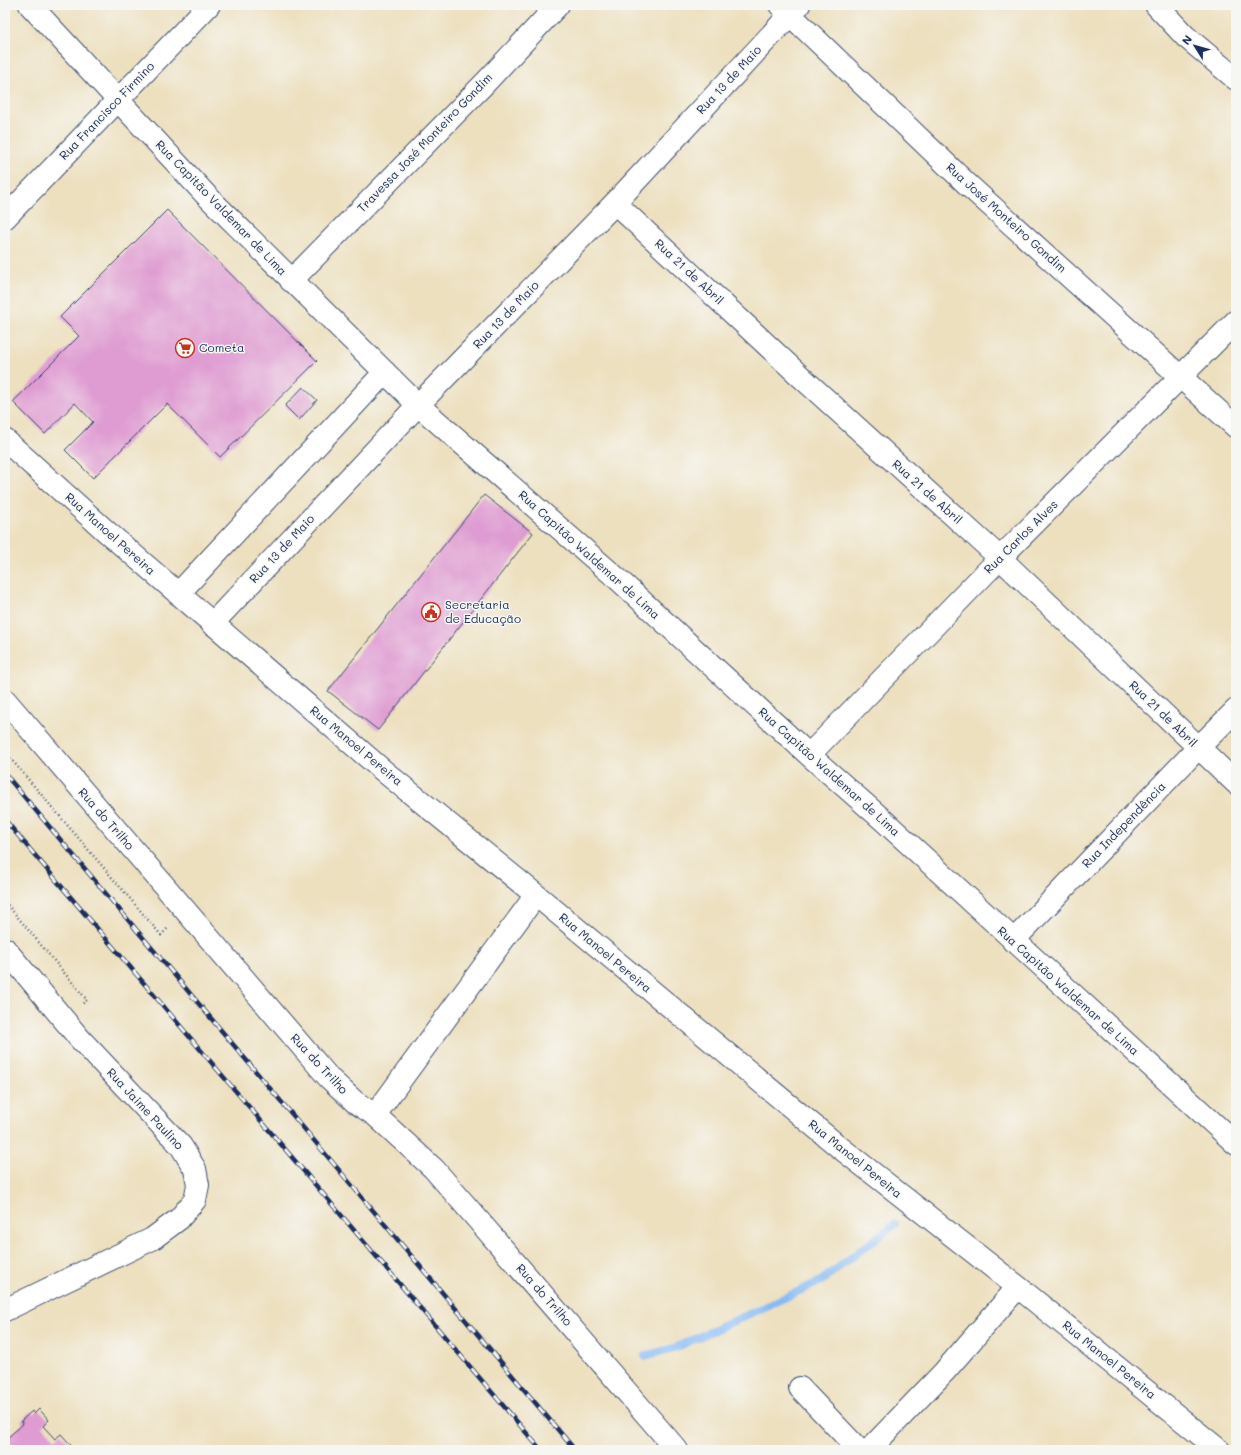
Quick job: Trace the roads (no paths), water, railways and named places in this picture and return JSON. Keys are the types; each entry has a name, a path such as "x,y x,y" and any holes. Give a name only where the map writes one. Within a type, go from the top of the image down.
{"street":[{"name":"Rua Capitão Valdemar de Lima","path":"30,5 116,100 206,195 291,281 418,404"},
{"name":"Rua Francisco Firmino","path":"5,218 116,100 209,5"},
{"name":"Travessa José Monteiro Gondim","path":"291,281 480,88 558,5"},
{"path":"1160,6 1185,36 1236,79"},
{"name":"Rua 13 de Maio","path":"212,624 418,404 615,203 790,8"},
{"name":"Rua José Monteiro Gondim","path":"790,8 961,178 1236,427"},
{"name":"Rua 21 de Abril","path":"615,203 793,370 1000,558 1236,783"},
{"name":"Rua Carlos Alves","path":"809,755 1000,558 1236,321"},
{"path":"178,594 385,372"},
{"name":"Rua Capitão Waldemar de Lima","path":"418,404 626,587 809,755 883,820 1013,941 1236,1144"},
{"name":"Rua Manoel Pereira","path":"5,440 212,624 386,773 536,895 838,1146 1018,1287 1219,1450"},
{"name":"Rua do Trilho","path":"5,700 329,1078 355,1102 375,1115 434,1169 678,1450"},
{"name":"Rua Independência","path":"1013,941 1236,710"},
{"path":"375,1115 536,895"},
{"name":"Rua Jaime Paulino","path":"5,949 80,1039 181,1146 195,1168 198,1185 195,1200 179,1219 152,1239 5,1310"},
{"path":"869,1450 944,1372 1018,1287"},
{"path":"800,1388 859,1450"}],"waterway":[{"path":"645,1356 677,1347 821,1281 895,1224"}],"railway":[{"path":"5,774 575,1450"},
{"path":"5,820 541,1450"}],"place":[{"name":"Cometa","path":"185,348"},
{"name":"Secretaria de Educação","path":"431,612"}]}
